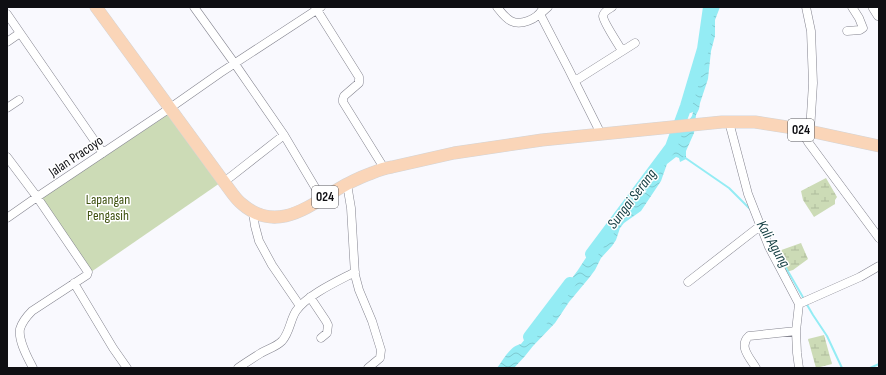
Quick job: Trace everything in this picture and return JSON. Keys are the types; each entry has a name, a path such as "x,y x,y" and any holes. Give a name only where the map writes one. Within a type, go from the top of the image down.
{"main road":[{"name":"024","path":"96,7 241,204 254,213 270,218 286,216 307,208 347,184 384,168 454,152 542,140 725,122 755,122 805,130 879,146"}],"street":[{"path":"194,7 284,135 322,199"},
{"path":"497,7 507,18 516,23 529,21 541,10 548,7"},
{"path":"612,7 604,13 603,16 622,51"},
{"path":"806,7 811,32 814,83 805,130 808,142 879,238"},
{"path":"846,31 860,30 863,28 852,7"},
{"path":"874,7 879,15"},
{"name":"Jalan Pracoyo","path":"7,218 318,8"},
{"path":"318,8 359,77 359,83 344,96 343,102 384,168"},
{"path":"541,10 601,134"},
{"path":"7,14 103,153"},
{"path":"7,42 20,33"},
{"path":"575,81 635,43"},
{"path":"7,108 19,100"},
{"path":"725,122 759,224 769,247 800,303 796,331 799,368"},
{"path":"224,182 284,135"},
{"path":"7,157 37,197 88,272 88,274 32,311 25,318 20,329 20,337 33,368"},
{"path":"347,184 351,208 355,272 359,290 372,321 381,350 380,358 368,368"},
{"path":"254,213 255,226 259,241 272,264 300,306"},
{"path":"688,282 759,224"},
{"path":"800,303 879,266"},
{"path":"238,368 260,353 281,342 286,335 292,318 300,306 310,298 355,272"},
{"path":"74,284 127,368"},
{"path":"310,298 328,325 327,333 321,338"},
{"path":"756,368 744,345 745,340 749,336 796,331"}],"green space":[{"name":"Lapangan Pengasih","path":"172,112 220,183 91,272 42,198"},
{"path":"826,178 837,197 835,204 814,217 803,200 801,191"},
{"path":"801,243 808,259 793,270 783,273 773,253"},
{"path":"824,335 832,364 816,368 808,339"}],"water":[{"path":"711,7 720,7 715,20 715,36 711,51 708,79 696,115 694,133 686,151 686,159 680,162 679,158 676,157 667,164 661,181 641,211 624,223 620,228 616,240 612,246 601,258 595,270 569,302 555,323 514,368 497,368 510,350 521,344 525,339 525,335 542,322 558,303 561,293 591,250 617,227 631,206 646,192 650,178 663,164 668,155 669,145 692,116 693,112 690,113 690,97 695,86 703,58 702,48 707,33"}],"waterway":[{"name":"Sungai Serang","path":"591,254 671,147 686,106 703,49 709,7"},
{"name":"Kali Agung","path":"684,157 729,188 751,210"},
{"name":"Kali Agung","path":"771,242 804,299"},
{"name":"Sungai Serang","path":"529,337 570,283"},
{"name":"Kali Agung","path":"806,303 827,336 842,368"},
{"name":"Kali Agung","path":"870,368 879,364"}]}
